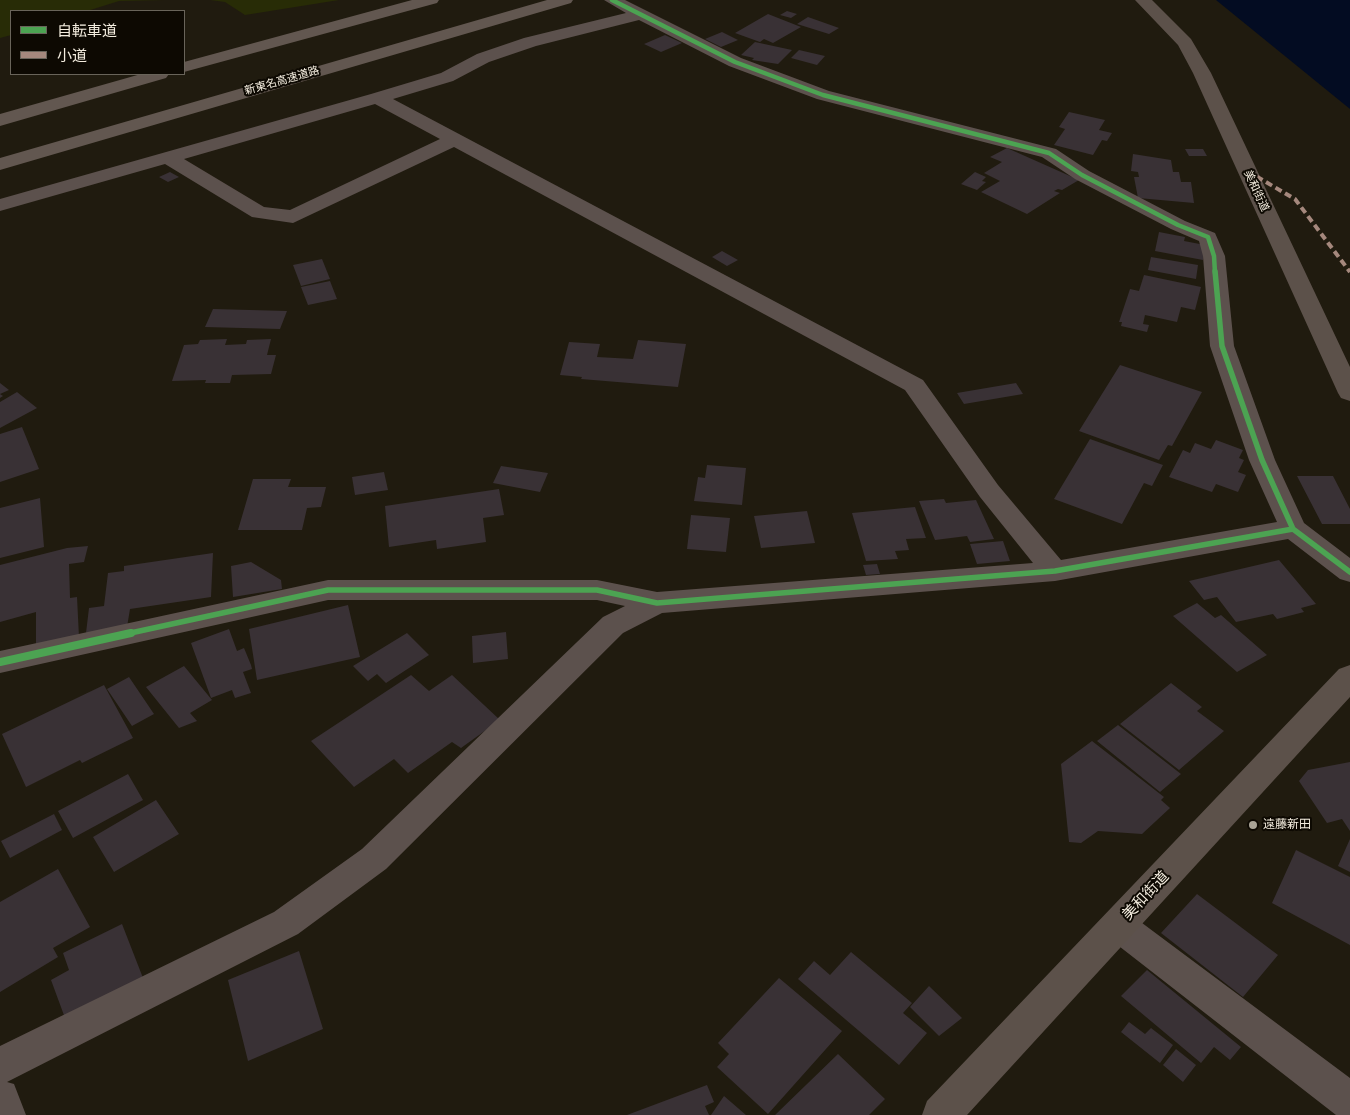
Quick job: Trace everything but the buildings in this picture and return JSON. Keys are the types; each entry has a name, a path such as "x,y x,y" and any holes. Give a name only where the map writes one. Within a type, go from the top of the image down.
{"highway":[{"path":"185,67 431,0"},
{"name":"新東名高速道路","path":"0,164 564,0"},
{"path":"0,120 157,75"}],"main road":[{"name":"美和街道","path":"1143,0 1185,43 1202,73 1350,393"},
{"name":"美和街道","path":"942,1115 1350,677"}],"street":[{"path":"612,0 735,62 823,95 1048,154 1082,175 1178,225 1208,237 1214,256 1222,346 1262,460 1293,529 1350,572"},
{"path":"0,205 447,77 483,58 530,42 643,14"},
{"path":"378,98 914,385 989,491 1055,571"},
{"path":"169,158 259,213 293,217 454,139"},
{"path":"0,662 328,590 597,590 657,603 1055,571 1293,529"},
{"path":"0,1066 286,923 374,859 613,625 657,603"},
{"path":"1118,925 1350,1102"},
{"path":"0,1098 7,1115"}],"green space":[{"path":"0,0 165,0 119,1 90,10 10,10 10,35 0,38"},
{"path":"210,0 339,0 245,15 225,2"}],"water":[{"path":"1216,0 1350,0 1350,109"}],"marked path":[{"path":"1247,171 1295,199 1350,272"}],"cycle path":[{"path":"612,0 735,62 823,95 1049,153 1082,175 1178,225 1208,237 1214,256 1222,346 1262,460 1293,529 1350,572"},
{"path":"0,662 328,590 597,590 657,603 1055,571 1293,529"}],"place":[{"name":"遠藤新田","path":"1253,825"}]}
